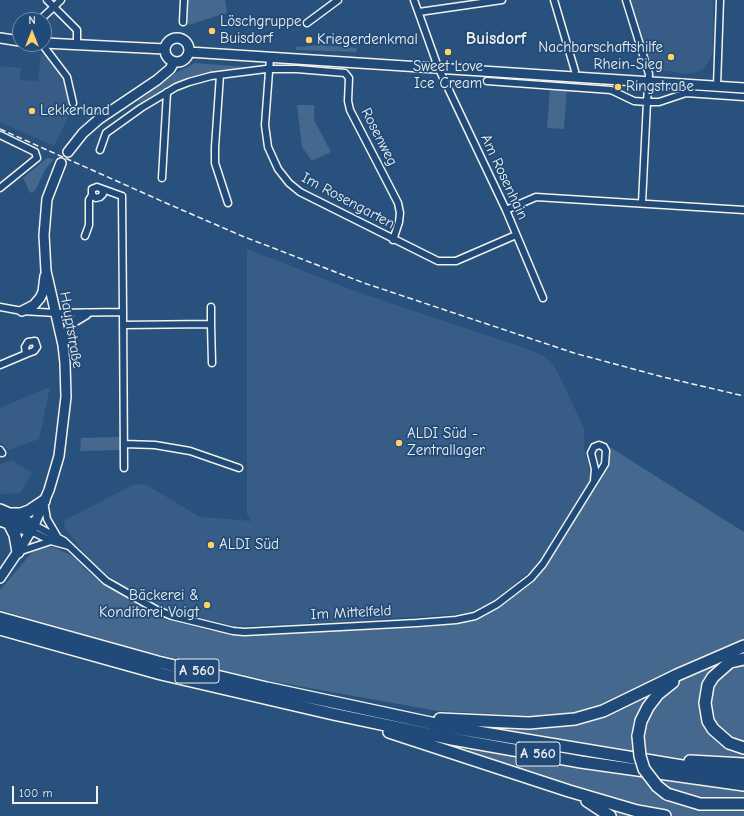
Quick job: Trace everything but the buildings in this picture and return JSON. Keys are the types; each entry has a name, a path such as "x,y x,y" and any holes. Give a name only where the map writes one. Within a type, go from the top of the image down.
{"highway":[{"path":"7,519 30,511 44,501"},
{"path":"0,510 7,519 14,535 18,552"},
{"path":"7,519 32,528"},
{"name":"A 560","path":"0,618 158,662 267,688 454,728 622,756 744,774"},
{"name":"A 560","path":"0,629 161,674 334,714 452,739 581,762 744,785"},
{"path":"396,715 472,722 529,723 576,719 602,711 693,668 744,646"},
{"path":"744,659 730,662 713,677 708,685 705,703 706,712 713,729 729,743 744,748"},
{"path":"693,668 664,688 653,700 644,714 638,736 638,750 644,769 656,786 667,794 700,804 744,804"},
{"path":"334,714 569,791 636,811 666,816"},
{"path":"622,756 744,764"},
{"path":"569,791 600,808 610,816"}],"main road":[{"path":"0,38 12,40"},
{"path":"68,152 83,133 99,119 157,80 170,69 174,62 185,59 189,52 186,42 180,38 168,42 165,49 166,56 174,62"},
{"path":"52,43 165,49"},
{"path":"189,52 744,88"},
{"name":"Hauptstraße","path":"0,578 32,528 44,501 59,456 66,397 63,345 46,271 44,235 47,199 61,163"},
{"path":"22,311 34,305 40,298 43,292 46,271"},
{"path":"63,345 71,323 86,314"}],"street":[{"path":"47,0 77,30 77,44"},
{"path":"49,12 61,0"},
{"path":"183,22 184,0"},
{"path":"307,23 338,0"},
{"name":"Am Rosenhain","path":"414,0 438,67 506,210 543,298"},
{"path":"419,12 502,0"},
{"path":"554,0 575,71"},
{"path":"626,0 648,74 642,203"},
{"path":"716,86 720,0"},
{"path":"49,52 67,77 73,103"},
{"name":"Im Rosengarten","path":"270,58 266,134 271,158 289,183 300,192 431,259 446,262 456,261 516,234"},
{"name":"Rosenweg","path":"100,150 106,133 140,108 167,92 189,82 220,75 269,70 297,69 345,73 348,75 350,110 398,203 400,222 393,240"},
{"path":"220,75 215,163 228,203"},
{"path":"487,81 611,90 634,101 647,102 659,102 686,93 744,97"},
{"path":"162,178 167,92"},
{"path":"0,135 35,152 37,158 0,188"},
{"path":"85,236 89,225 88,200 92,195 96,198 100,197 103,194 102,189 126,195 123,312 124,468"},
{"path":"506,210 536,197 744,210"},
{"path":"0,307 22,311 56,313 86,314 123,312"},
{"path":"211,307 212,363"},
{"path":"123,324 211,324"},
{"path":"0,364 26,354"},
{"path":"124,444 155,445 190,451 239,468"},
{"name":"Im Mittelfeld","path":"32,528 57,536 106,580 158,610 172,616 232,631 251,632 456,620 475,616 497,604 531,578 543,564 605,464 606,451 604,447 599,445 594,447 591,453 595,470 594,481"},
{"name":"Hauptstraße","path":"44,501 47,519 57,536"},
{"name":"Im Mittelfeld","path":"32,528 51,541 69,546"},
{"path":"18,552 51,541"}],"shaded area":[{"path":"187,0 225,0 227,13 185,26"},
{"path":"629,0 713,0 713,49 710,60 703,69 694,73 684,74 679,74 678,72 652,70"},
{"path":"320,45 357,48 356,52 296,50 296,47"},
{"path":"41,53 62,70 70,96 69,115 54,146 0,122 0,66 21,68 20,80 38,81"},
{"path":"195,63 259,68 220,71 179,82 140,104 138,101 174,74"},
{"path":"550,87 567,89 564,129 547,128"},
{"path":"297,105 314,105 314,120 331,152 312,161 302,147"},
{"path":"47,158 54,159 45,170 35,191 30,193 23,178"},
{"path":"247,249 355,291 522,347 544,356 555,367 584,428 584,449 591,478 537,565 494,601 474,611 458,614 298,624 235,626 168,610 126,588 95,566 64,527 65,520 133,485 145,484 200,517 252,521 247,514"},
{"path":"50,387 39,439 9,450 0,442 0,408"},
{"path":"120,437 121,450 80,451 81,438"},
{"path":"608,446 744,532 744,640 597,709 575,716 532,716 438,711 270,681 140,650 0,610 0,590 34,550 44,546 54,547 74,557 87,571 106,586 164,619 211,631 252,634 417,628 460,624 477,620 499,607 535,581 544,570 606,469 609,462"},
{"path":"12,460 32,473 20,493 0,494 0,464"},
{"path":"744,651 744,816 615,816 520,770 468,752 478,727 536,727 603,715"}],"railway":[{"path":"0,129 242,236 364,283 574,353 663,377 744,396"}],"place":[{"name":"Löschgruppe Buisdorf","path":"212,31"},
{"name":"Kriegerdenkmal","path":"309,40"},
{"name":"Sweet Love Ice Cream","path":"448,52"},
{"name":"Nachbarschaftshilfe Rhein-Sieg","path":"671,57"},
{"name":"Ringstraße","path":"618,87"},
{"name":"Lekkerland","path":"32,111"},
{"name":"ALDI Süd - Zentrallager","path":"399,443"},
{"name":"ALDI Süd","path":"211,545"},
{"name":"Bäckerei & Konditorei Voigt","path":"207,605"}],"district":[{"name":"Buisdorf","path":"496,39"}]}
